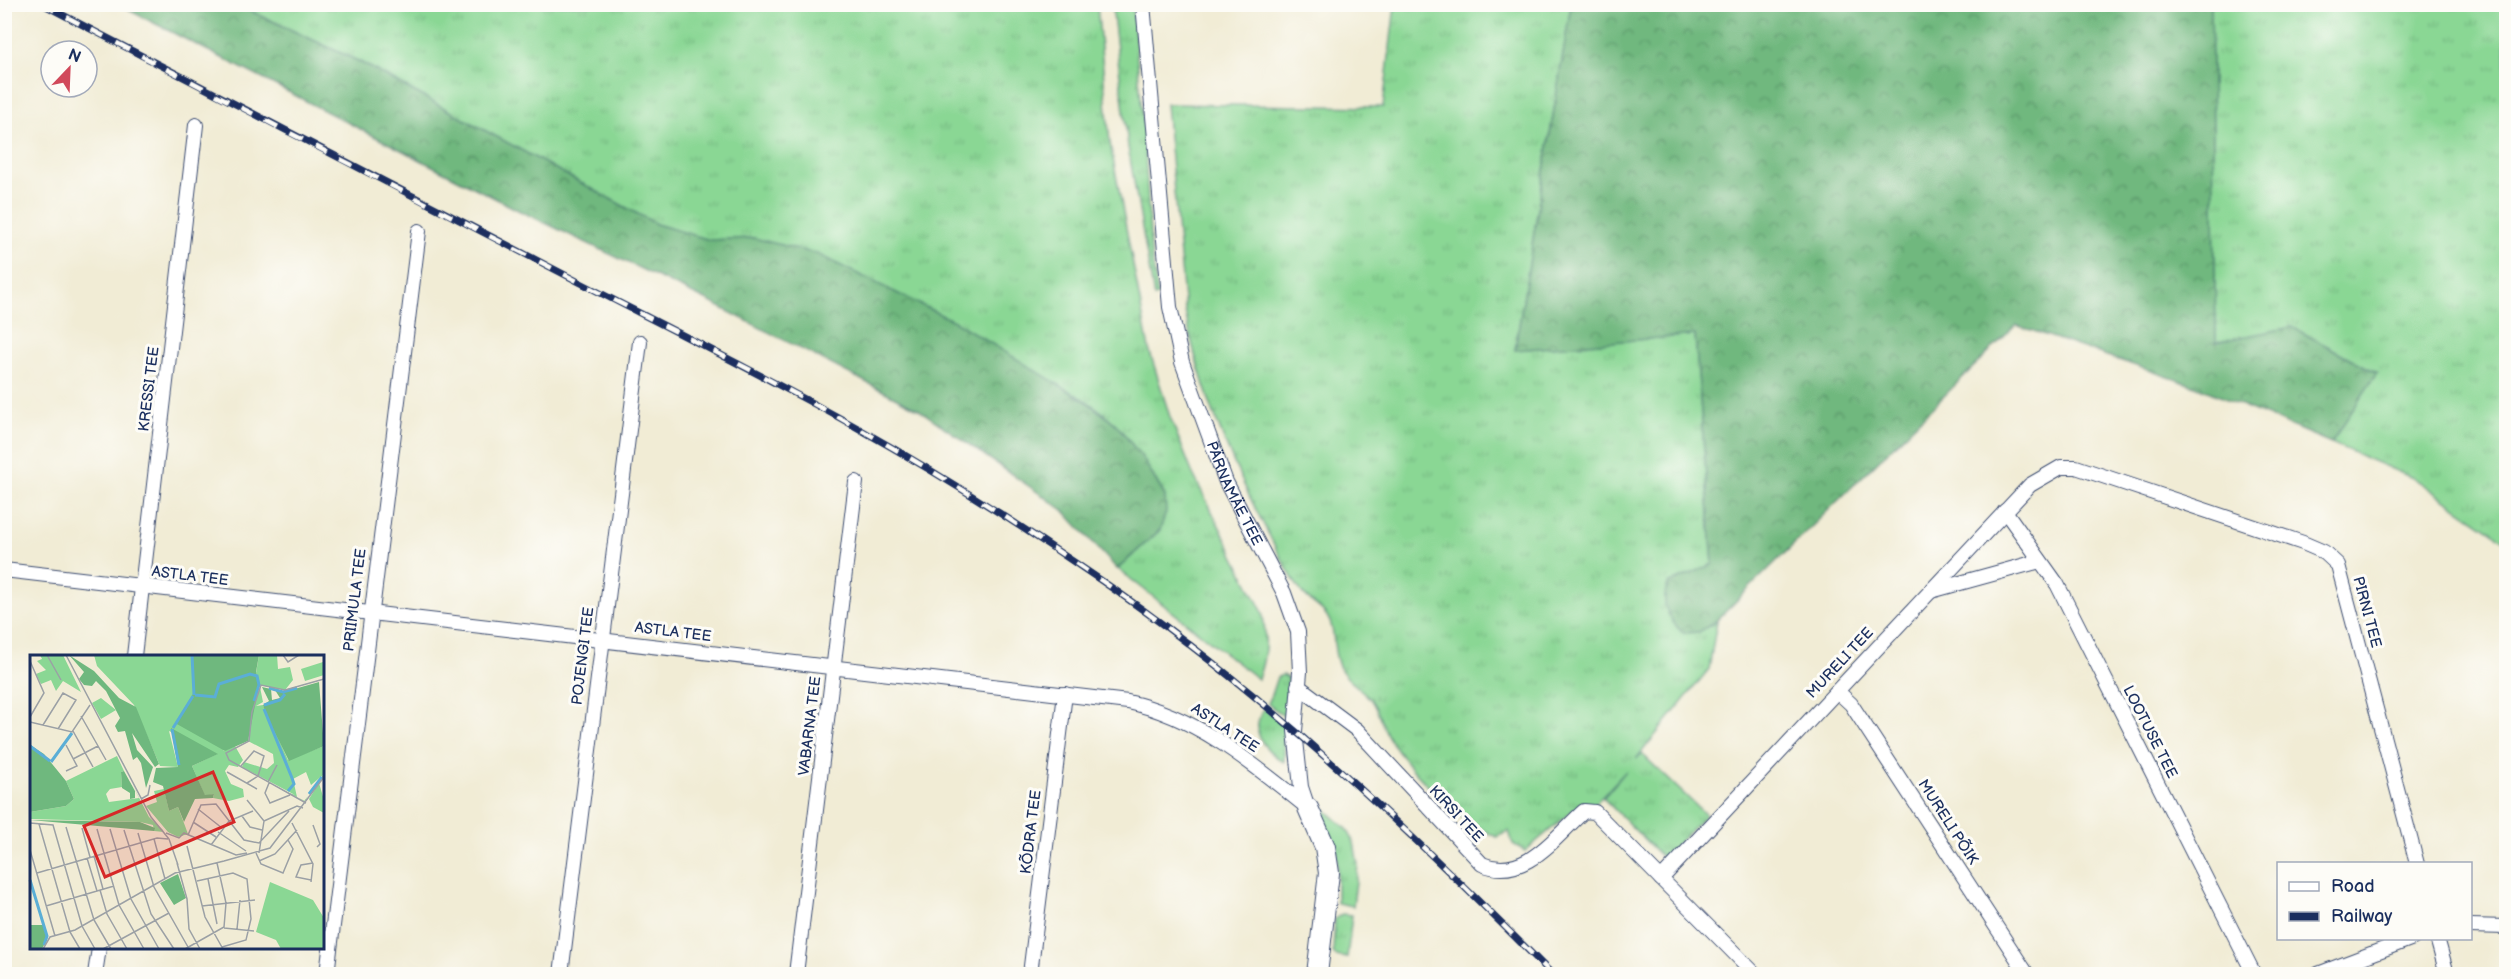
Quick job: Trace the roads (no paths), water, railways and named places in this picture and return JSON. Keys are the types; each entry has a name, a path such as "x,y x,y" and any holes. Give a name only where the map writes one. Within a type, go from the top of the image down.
{"main road":[{"name":"PÄRNAMÄE TEE","path":"1308,808 1325,846 1329,873 1317,975"}],"street":[{"name":"PÄRNAMÄE TEE","path":"1143,4 1172,318 1182,362 1226,482 1284,593 1298,632 1295,731 1300,781 1308,808"},
{"name":"KRESSI TEE","path":"134,655 196,125"},
{"name":"PRIIMULA TEE","path":"327,975 419,231"},
{"name":"POJENGI TEE","path":"561,975 640,342"},
{"name":"PIRNI TEE","path":"2047,473 2061,467 2076,468 2303,543 2324,552 2338,565 2416,862"},
{"name":"MURELI TEE","path":"1661,879 2005,511 2030,485 2047,473"},
{"name":"VABARNA TEE","path":"796,975 856,482"},
{"name":"LOOTUSE TEE","path":"2005,511 2057,584 2254,975"},
{"path":"1930,591 2040,561"},
{"name":"ASTLA TEE","path":"4,570 1128,702 1173,715 1220,742 1308,808"},
{"name":"KIRSI TEE","path":"1298,686 1357,730 1482,864 1499,870 1524,864 1584,811 1589,811 1605,820 1755,975"},
{"name":"MURELI PÕIK","path":"1837,691 1851,704 2027,975"},
{"name":"KÕDRA TEE","path":"1030,975 1065,694"},
{"path":"2472,926 2506,927"},
{"path":"2318,975 2411,940"},
{"path":"2437,940 2447,975"},
{"path":"95,975 99,949"}],"railway":[{"path":"42,4 818,406 1011,520 1163,625 1280,718 1392,817 1552,974"}]}
